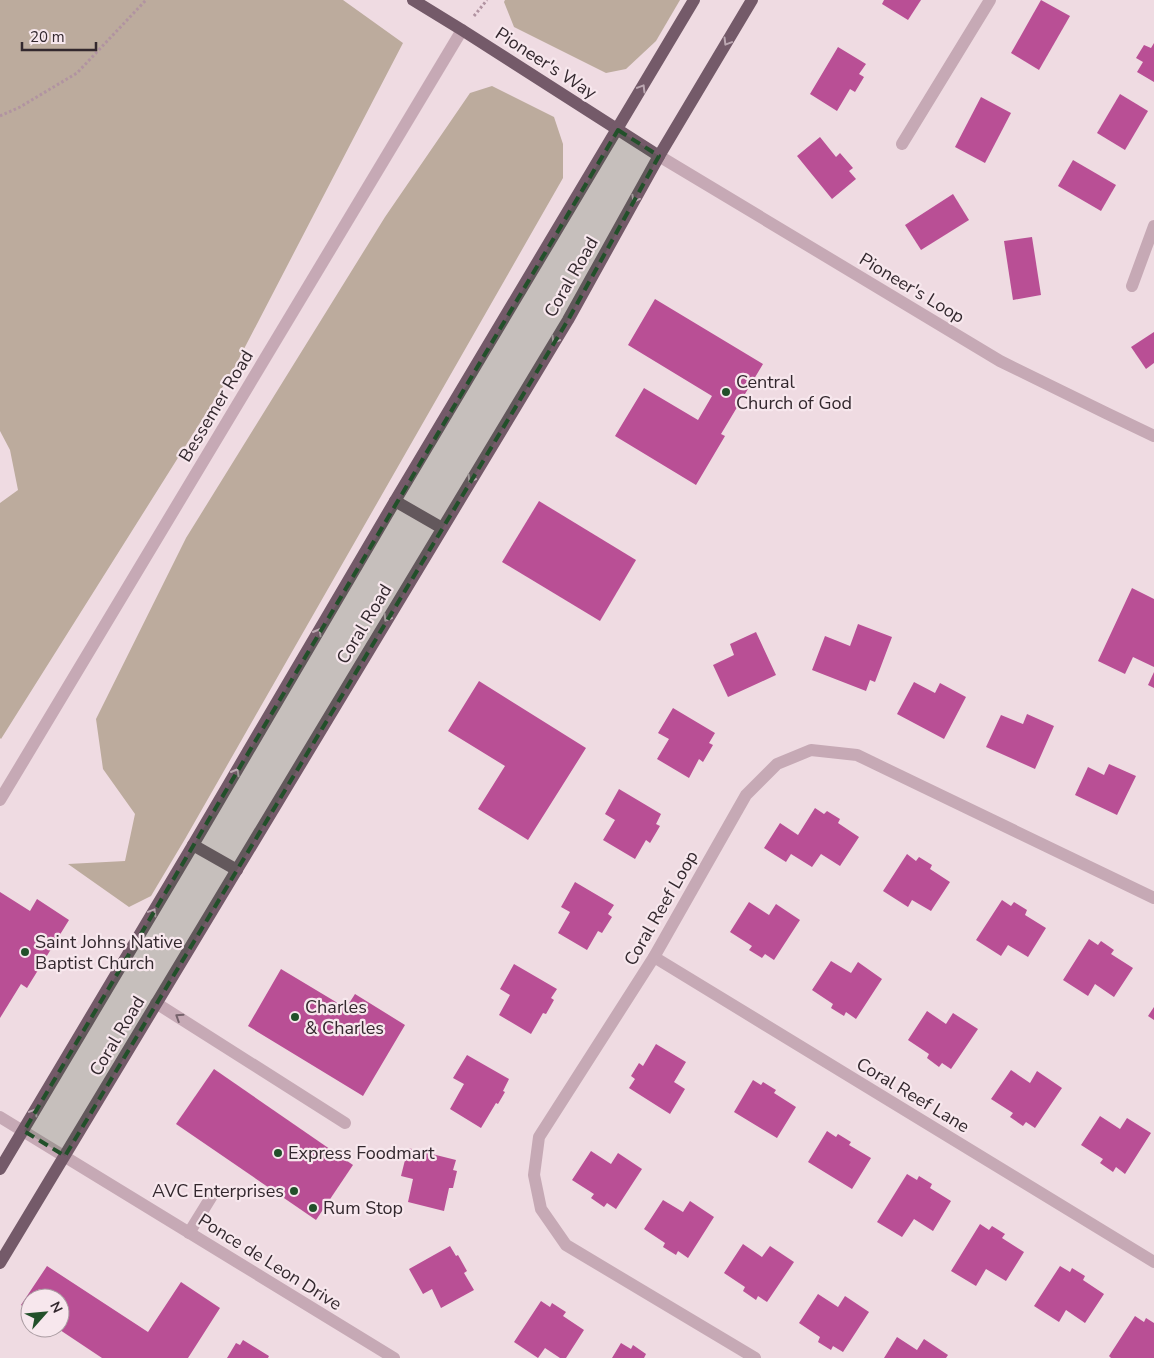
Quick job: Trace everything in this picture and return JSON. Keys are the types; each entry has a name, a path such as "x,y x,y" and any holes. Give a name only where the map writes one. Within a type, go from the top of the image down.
{"main road":[{"name":"Pioneer's Way","path":"413,0 660,156"},
{"name":"Coral Road","path":"0,1169 694,0"},
{"name":"Coral Road","path":"0,1263 568,320 660,156 752,0"},
{"path":"395,501 442,528"},
{"path":"193,844 236,870"}],"street":[{"path":"902,144 990,0"},
{"name":"Bessemer Road","path":"0,800 462,30"},
{"name":"Pioneer's Loop","path":"660,156 1000,361 1154,436"},
{"path":"1132,286 1154,226"},
{"name":"Coral Reef Loop","path":"755,1358 566,1245 541,1209 534,1175 539,1137 654,958 746,795 777,764 811,750 857,755 1154,898"},
{"name":"Coral Reef Lane","path":"654,958 1154,1262"},
{"path":"156,1003 345,1123"},
{"name":"Ponce de Leon Drive","path":"0,1117 394,1358"},
{"path":"189,1232 213,1194"}],"path":[{"path":"0,116 20,108 77,74 146,0"}],"highlighted area":[{"path":"618,130 659,156 568,320 65,1156 24,1131"}],"shaded area":[{"path":"0,0 343,0 403,43 232,372 1,739 0,503 18,490 10,450 0,431"},
{"path":"505,0 680,0 656,41 626,69 606,73 514,27 504,2"},
{"path":"492,86 554,117 563,144 563,178 185,839 151,896 129,907 68,864 125,861 135,814 103,769 96,719 186,538 385,217 470,93"}],"building":[{"path":"884,0 921,0 908,20 882,4"},
{"path":"1041,0 1070,16 1039,70 1011,53"},
{"path":"1154,43 1154,82 1137,72 1143,62 1136,58 1144,45 1151,48"},
{"path":"838,47 866,64 859,74 864,77 855,92 850,89 837,111 810,94"},
{"path":"1120,94 1148,111 1125,150 1097,133"},
{"path":"981,97 1011,113 985,163 955,147"},
{"path":"820,137 836,157 840,153 853,168 849,171 856,179 832,199 797,156"},
{"path":"1073,160 1116,185 1101,211 1058,186"},
{"path":"953,194 969,220 921,250 905,225"},
{"path":"1032,237 1041,295 1013,300 1004,241"},
{"name":"Central Church of God","path":"655,299 763,364 721,434 725,436 696,485 615,436 644,388 698,420 712,396 628,345"},
{"path":"1154,332 1154,363 1146,369 1131,347"},
{"path":"539,501 636,560 600,621 502,562"},
{"path":"1132,588 1154,599 1154,667 1133,657 1125,674 1098,661"},
{"path":"858,624 892,637 875,682 870,680 866,691 812,670 825,636 850,646"},
{"path":"756,632 776,675 728,697 713,665 734,655 730,644"},
{"path":"1154,672 1154,688 1148,685"},
{"path":"479,681 586,748 528,840 478,809 505,766 448,731"},
{"path":"914,682 935,693 940,683 966,697 944,739 897,714"},
{"path":"673,708 715,733 709,743 713,745 703,762 699,759 689,778 657,759 669,739 658,733"},
{"path":"1027,714 1054,726 1035,769 986,747 1001,715 1023,724"},
{"path":"1109,764 1136,776 1117,815 1075,795 1088,767 1104,775"},
{"path":"619,789 661,814 656,824 660,826 650,843 646,840 635,859 603,840 615,820 605,814"},
{"path":"815,808 824,814 827,811 840,819 838,823 859,837 840,866 821,854 812,867 791,854 786,862 764,848 780,823 798,835"},
{"path":"907,854 916,861 919,857 932,865 930,869 950,882 931,911 912,900 908,907 883,891"},
{"path":"575,882 614,905 608,914 612,917 602,933 598,931 587,950 558,933 570,912 561,907"},
{"name":"Saint Johns Native Baptist Church","path":"0,892 30,911 37,899 69,920 27,988 21,984 0,1018"},
{"path":"1002,900 1011,906 1014,902 1027,910 1025,915 1046,928 1028,957 1008,945 1001,956 976,940"},
{"path":"749,902 769,915 776,904 800,920 774,960 765,954 762,958 749,950 752,946 730,932"},
{"path":"1089,939 1098,945 1101,941 1114,950 1111,954 1133,968 1114,997 1095,984 1088,996 1063,980"},
{"path":"831,961 851,973 858,962 882,979 856,1019 846,1012 844,1016 831,1008 833,1004 812,990"},
{"path":"514,964 557,989 551,998 554,1000 546,1014 543,1013 531,1034 499,1015 510,995 500,989"},
{"path":"281,969 346,1008 355,994 405,1025 363,1096 248,1026"},
{"path":"1154,1007 1154,1020 1148,1016"},
{"path":"927,1011 946,1024 953,1013 978,1029 951,1069 942,1063 939,1067 927,1058 929,1054 908,1040"},
{"path":"656,1044 686,1062 674,1082 685,1089 670,1114 629,1088 635,1079 631,1076 639,1063 643,1066"},
{"path":"467,1055 509,1079 503,1091 505,1092 481,1128 450,1109 464,1084 453,1078"},
{"name":"Express Foodmart","path":"214,1069 353,1165 316,1220 176,1124"},
{"path":"1011,1070 1030,1083 1037,1071 1062,1088 1035,1128 1026,1122 1023,1126 1010,1117 1013,1113 991,1099"},
{"path":"753,1080 761,1085 763,1082 776,1090 774,1093 796,1107 777,1138 734,1112"},
{"path":"1100,1116 1120,1129 1127,1118 1151,1133 1125,1174 1116,1167 1113,1172 1100,1163 1103,1159 1081,1145"},
{"path":"827,1131 836,1137 838,1134 851,1142 849,1145 871,1158 852,1189 808,1162"},
{"path":"408,1148 456,1160 453,1170 457,1171 453,1188 449,1188 444,1211 408,1202 413,1179 401,1176"},
{"path":"591,1151 611,1164 618,1153 642,1169 616,1209 607,1203 604,1207 591,1198 594,1194 572,1180"},
{"path":"907,1174 917,1180 919,1176 932,1184 930,1188 951,1201 933,1231 914,1219 902,1237 877,1222"},
{"path":"663,1200 683,1212 690,1201 714,1217 688,1258 678,1251 676,1255 663,1247 665,1243 644,1229"},
{"path":"980,1224 989,1230 992,1226 1005,1234 1002,1238 1024,1252 1006,1281 986,1269 976,1286 951,1271"},
{"path":"743,1244 762,1257 770,1246 794,1262 767,1302 758,1296 756,1300 743,1291 745,1287 724,1273"},
{"path":"450,1246 456,1256 458,1255 467,1271 464,1273 474,1290 441,1308 432,1289 423,1294 409,1269"},
{"path":"47,1266 148,1332 181,1282 220,1308 188,1358 102,1358 70,1337 70,1288 32,1288"},
{"path":"1060,1266 1070,1272 1072,1268 1085,1276 1083,1280 1104,1294 1085,1323 1066,1310 1059,1322 1034,1306"},
{"path":"818,1294 838,1307 845,1296 869,1312 843,1352 833,1346 831,1350 818,1342 820,1337 799,1323"},
{"path":"541,1301 550,1307 552,1303 566,1312 563,1316 584,1330 566,1358 560,1358 545,1348 538,1358 514,1342"},
{"path":"1135,1316 1144,1322 1146,1318 1154,1323 1154,1358 1111,1358 1109,1356"},
{"path":"897,1337 917,1350 924,1339 948,1355 946,1358 884,1358"},
{"path":"243,1340 269,1356 268,1358 227,1358 236,1343 240,1345"},
{"path":"621,1343 631,1349 633,1345 646,1354 644,1358 612,1358"}],"place":[{"name":"Central Church of God","path":"726,392"},
{"name":"Saint Johns Native Baptist Church","path":"25,952"},
{"name":"Charles & Charles","path":"295,1017"},
{"name":"Express Foodmart","path":"278,1153"},
{"name":"AVC Enterprises","path":"294,1191"},
{"name":"Rum Stop","path":"313,1208"}]}
